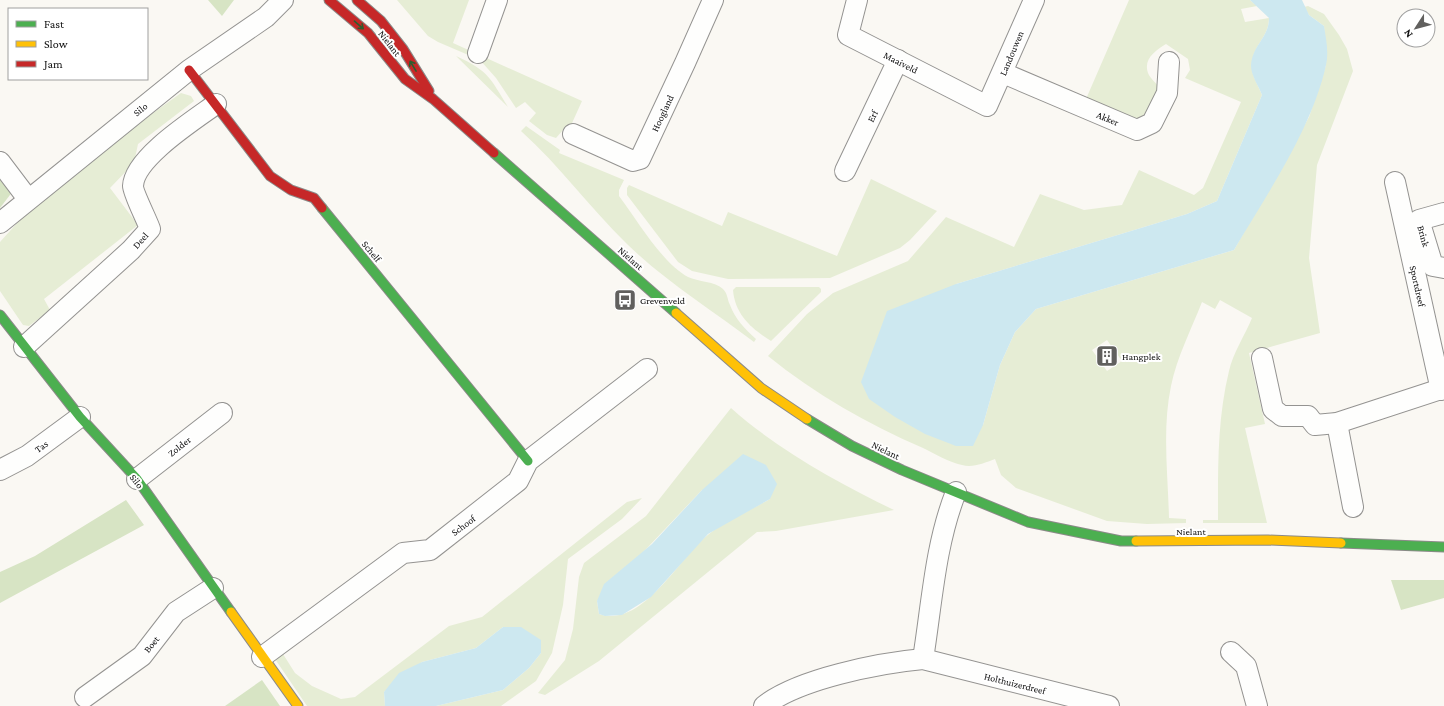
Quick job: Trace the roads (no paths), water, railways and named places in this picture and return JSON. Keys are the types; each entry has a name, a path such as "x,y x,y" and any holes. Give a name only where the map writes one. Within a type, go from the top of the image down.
{"street":[{"name":"Silo","path":"0,223 188,70 266,17 283,0"},
{"name":"Nielant","path":"329,0 368,33 405,79 433,99 774,398 852,446 902,470 1028,522 1121,541 1194,542 1268,540 1444,547"},
{"name":"Nielant","path":"356,0 381,21 403,49 433,99"},
{"path":"478,53 497,0"},
{"name":"Hoogland","path":"573,134 633,161 640,159 685,63 712,0"},
{"name":"Maaiveld","path":"857,0 848,35 987,106"},
{"name":"Landouwen","path":"987,106 1003,74 1034,0"},
{"name":"Erf","path":"846,171 898,60"},
{"name":"Akker","path":"1003,74 1137,130 1152,123 1167,93 1169,62"},
{"name":"Schelf","path":"188,70 216,104 270,176 291,190 314,198 528,461"},
{"name":"Deel","path":"24,346 131,250 150,229 133,187 136,174 157,148 216,104"},
{"path":"0,162 28,199"},
{"name":"Sportdreef","path":"1262,358 1273,409 1282,416 1308,416 1314,424 1337,423 1443,389 1395,182"},
{"name":"Brink","path":"1444,213 1419,220 1433,266 1444,268"},
{"name":"Silo","path":"0,315 80,417 137,478 262,656"},
{"name":"Schoof","path":"262,656 403,553 430,550 518,481 528,461 648,368"},
{"name":"Zolder","path":"137,478 222,413"},
{"name":"Tas","path":"0,470 27,456 80,417"},
{"path":"1337,423 1353,507"},
{"path":"923,659 938,556 946,517 956,492"},
{"name":"Boet","path":"84,697 142,656 176,612 214,588"},
{"path":"1231,652 1246,666 1257,706"},
{"path":"262,656 298,706"},
{"name":"Holthuizerdreef","path":"764,706 776,697 811,683 892,662 923,659 1108,706"}],"water":[{"path":"1250,0 1302,0 1309,15 1324,26 1327,55 1326,65 1319,89 1299,137 1274,184 1234,250 1036,309 1015,332 1000,365 983,425 973,446 956,446 925,434 895,417 869,399 861,382 887,311 956,284 1187,214 1217,201 1262,95 1251,70 1251,66 1254,52 1266,31 1269,18"},
{"path":"743,454 766,465 777,484 770,499 708,534 651,597 622,615 605,616 599,614 597,601 604,584 652,544 702,490"},
{"path":"503,627 521,627 541,640 541,653 529,668 503,690 436,706 385,706 384,692 399,673 422,662 476,648"}],"place":[{"name":"Grevenveld","path":"625,300"},
{"name":"Hangplek","path":"1107,356"}]}
